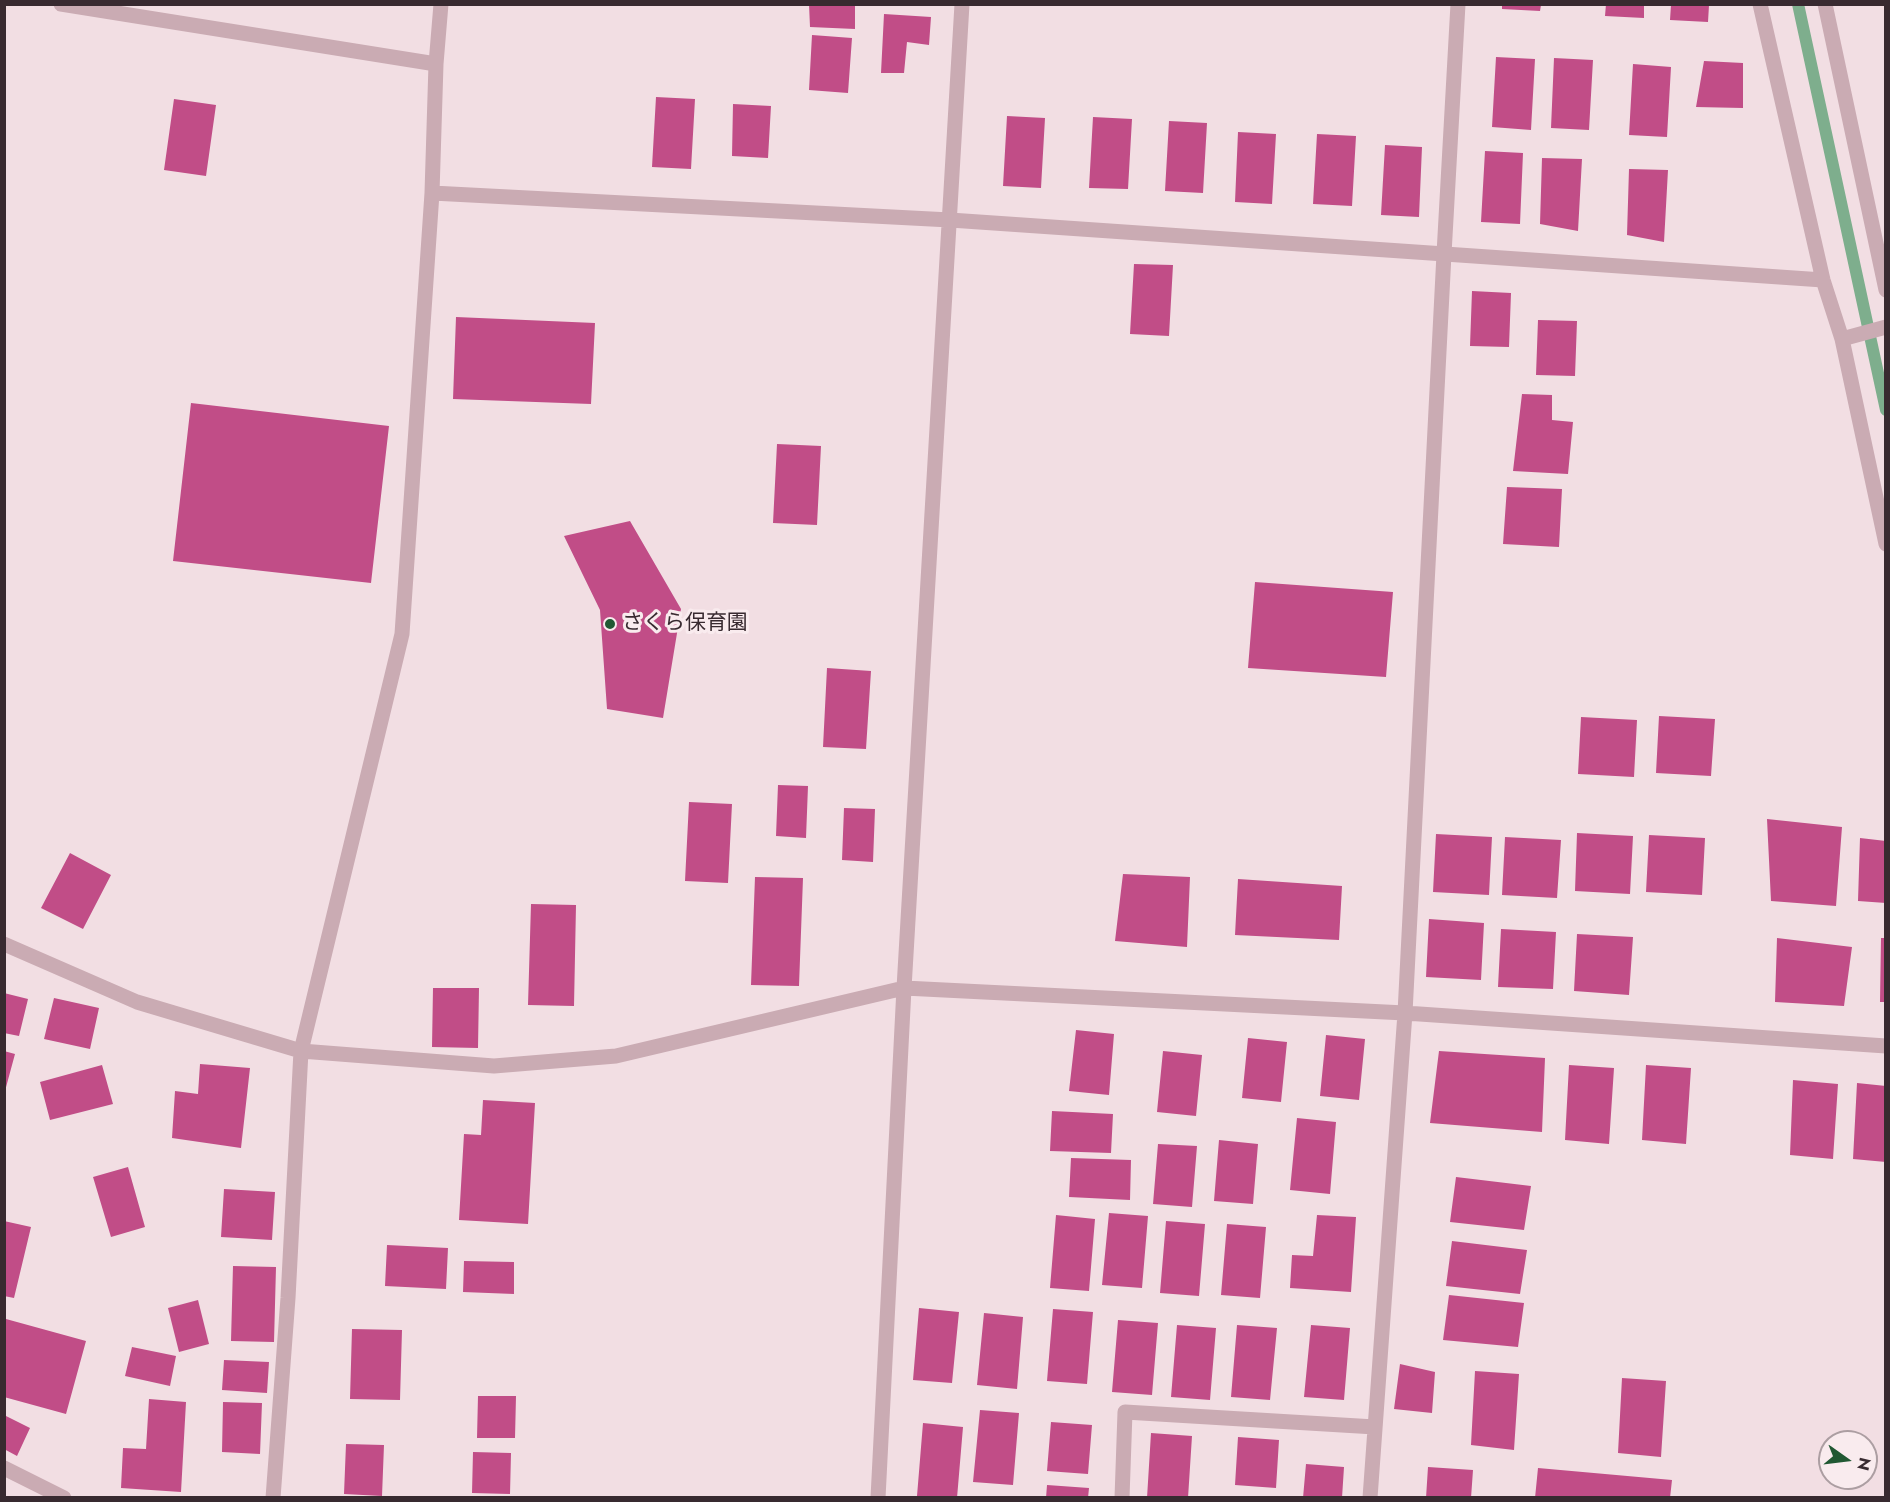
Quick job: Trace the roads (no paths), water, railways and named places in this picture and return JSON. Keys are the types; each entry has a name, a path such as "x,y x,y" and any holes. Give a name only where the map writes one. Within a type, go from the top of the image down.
{"street":[{"path":"61,4 436,64"},
{"path":"273,1497 288,1298 301,1051 402,634 432,193 436,64 441,4"},
{"path":"878,1497 904,988 962,4"},
{"path":"1370,1497 1405,1012 1458,4"},
{"path":"1760,4 1823,280 1842,339 1886,544"},
{"path":"1825,4 1886,290"},
{"path":"432,193 950,220 1823,280"},
{"path":"1842,339 1886,327"},
{"path":"4,944 137,1002 301,1051 494,1066 616,1056 904,988 1405,1012 1886,1046"},
{"path":"1122,1497 1125,1412 1376,1427"},
{"path":"4,1468 64,1497"}],"waterway":[{"path":"1798,4 1886,410"}],"place":[{"name":"さくら保育園","path":"610,624"}]}
